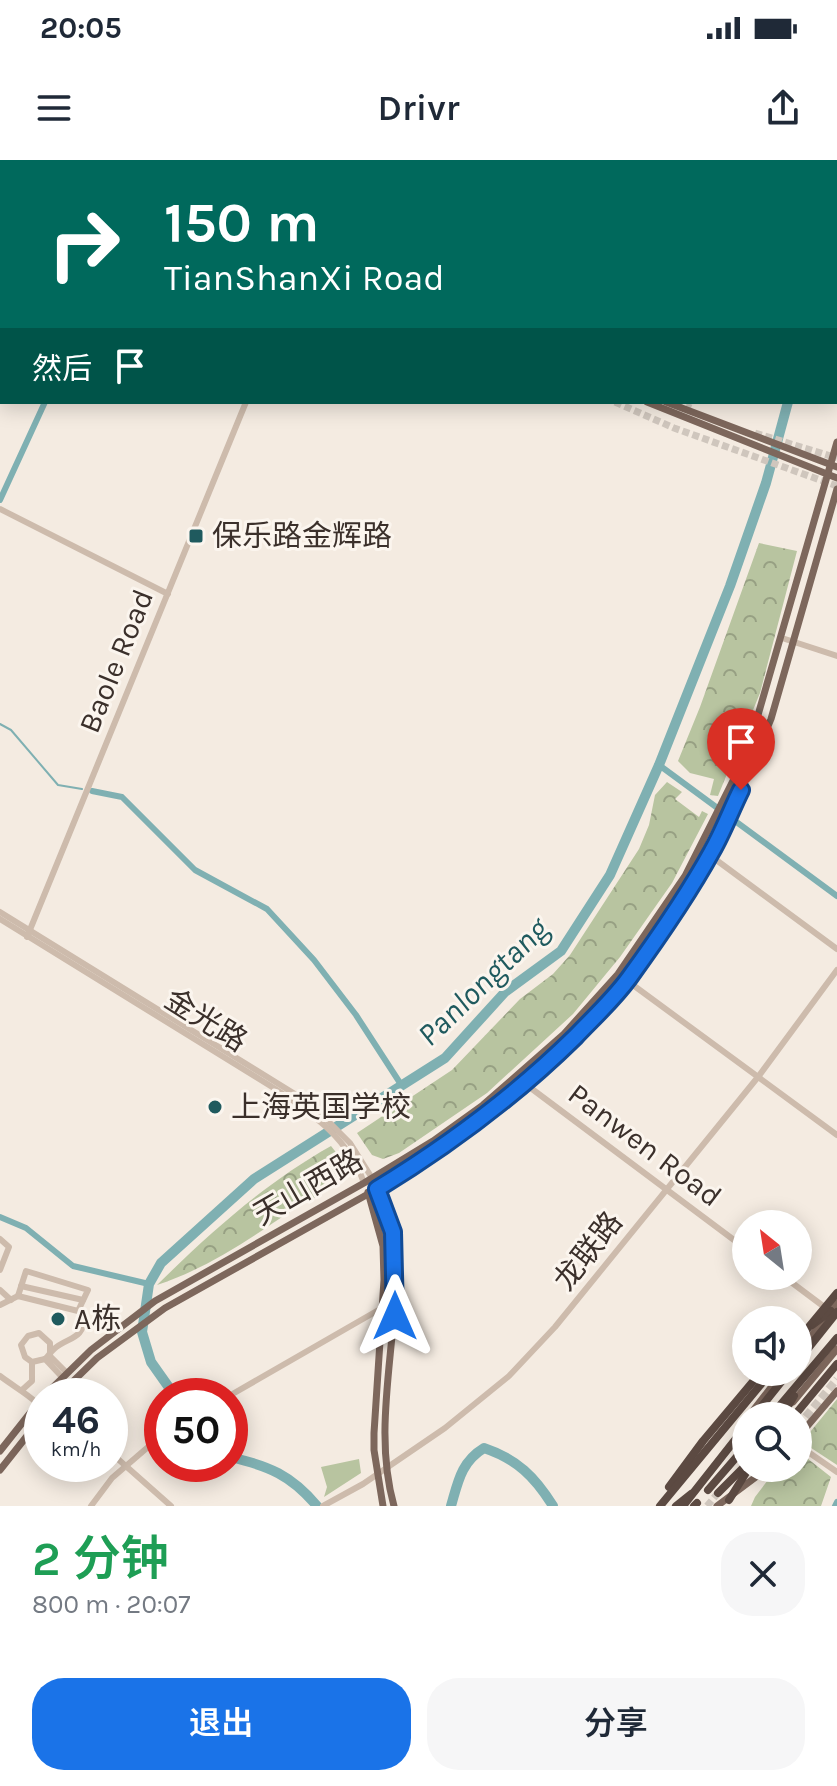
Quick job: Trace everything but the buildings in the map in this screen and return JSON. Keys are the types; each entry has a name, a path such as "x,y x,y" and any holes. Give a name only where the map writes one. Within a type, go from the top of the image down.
{"highway":[{"path":"812,1322 837,1293"},
{"path":"812,1328 835,1311"},
{"path":"812,1342 835,1311"},
{"path":"812,1368 837,1338"},
{"path":"806,1402 837,1364"},
{"path":"657,1506 703,1441 749,1386"},
{"path":"657,1506 759,1386"},
{"path":"762,1402 775,1386"},
{"path":"783,1402 797,1386"},
{"path":"679,1506 732,1441"},
{"path":"708,1490 732,1462"},
{"path":"718,1493 732,1479"},
{"path":"729,1500 738,1482"}],"main road":[{"path":"653,404 834,466"},
{"path":"671,404 760,442"},
{"name":"天山西路","path":"61,1378 131,1317 155,1301 433,1141 516,1077 563,1035 618,974 685,876 747,753 833,476 837,442"},
{"path":"794,454 833,476"},
{"path":"76,1378 97,1358 165,1308 369,1194 477,1123 527,1083 600,1012 628,979 710,855 734,805 771,719 837,489"},
{"path":"372,1178 393,1232 395,1316 385,1432 394,1506"},
{"path":"364,1183 383,1246 374,1433 383,1506"},
{"path":"812,1337 835,1311"},
{"path":"793,1402 837,1349"},
{"path":"812,1420 837,1391"},
{"name":"天山西路","path":"0,1451 24,1421"},
{"path":"0,1470 24,1440"},
{"path":"679,1506 732,1440"},
{"path":"717,1506 749,1482"}],"street":[{"name":"Baole Road","path":"28,934 245,404"},
{"path":"0,509 168,594"},
{"path":"782,638 837,656"},
{"path":"700,848 837,949"},
{"path":"0,912 28,934"},
{"path":"0,919 320,1115 348,1145 372,1178"},
{"name":"龙联路","path":"323,1506 387,1468 445,1428 509,1376 555,1327 758,1077 837,970"},
{"path":"618,974 837,1135"},
{"name":"Panwen Road","path":"516,1077 732,1239"},
{"path":"348,1145 364,1183"},
{"path":"0,1239 9,1247 0,1270"},
{"path":"0,1305 14,1298 26,1271 88,1290 78,1311"},
{"path":"21,1286 83,1300"},
{"path":"0,1290 14,1298 78,1311 84,1316 80,1332 54,1348 47,1357 32,1362"},
{"path":"804,1290 835,1311"},
{"path":"248,1385 382,1308"},
{"path":"32,1362 25,1357 21,1345 28,1336 39,1333 50,1343 47,1357"},
{"path":"47,1357 64,1375"},
{"path":"0,1376 14,1388 22,1390 32,1381 32,1362"},
{"path":"128,1463 144,1450"},
{"path":"812,1454 835,1470"},
{"path":"128,1469 171,1506"},
{"path":"91,1506 111,1482"}],"green space":[{"path":"759,543 797,551 760,693 718,796 710,795 714,779 690,773 678,761"},
{"path":"667,782 682,792 675,799 699,817 702,811 708,814 672,883 620,957 573,1014 487,1093 399,1153 383,1159 372,1155 357,1133 452,1070 520,999 553,974 570,955 639,849 649,825 655,795"},
{"path":"331,1146 347,1166 343,1182 217,1258 157,1285 240,1210 284,1176"},
{"path":"837,1399 837,1465 812,1449 812,1430"},
{"path":"359,1459 361,1473 324,1497 327,1487 321,1467"},
{"path":"812,1462 831,1477 821,1506 751,1506 766,1482 812,1482"}],"waterway":[{"path":"0,500 44,404"},
{"name":"Panlongtang","path":"162,1378 151,1362 142,1332 149,1284 161,1263 254,1179 445,1058 505,992 561,951 610,875 659,765 730,586 766,483 787,404"},
{"path":"0,724 11,730 58,785 82,789"},
{"path":"659,765 837,896"},
{"path":"92,791 122,797 195,870 267,909 314,960 356,1015 402,1086"},
{"path":"0,1217 26,1228 73,1266 149,1284"},
{"name":"Panlongtang","path":"451,1506 465,1466 484,1448 524,1470 553,1506"},
{"name":"Panlongtang","path":"248,1462 288,1479 317,1506"},
{"path":"835,1506 837,1502"}],"tunnel":[{"path":"620,404 674,428 837,486"},
{"path":"681,404 691,408"},
{"path":"755,433 837,458"},
{"path":"812,1409 837,1379"},
{"path":"707,1506 718,1493"}],"place":[{"name":"保乐路金辉路","path":"196,536"},
{"name":"上海英国学校","path":"215,1107"},
{"name":"A栋","path":"58,1319"}],"route":[{"path":"395,1316 393,1232 377,1189 477,1123 527,1083 600,1012 628,979 694,881 715,847 741,790"}]}
